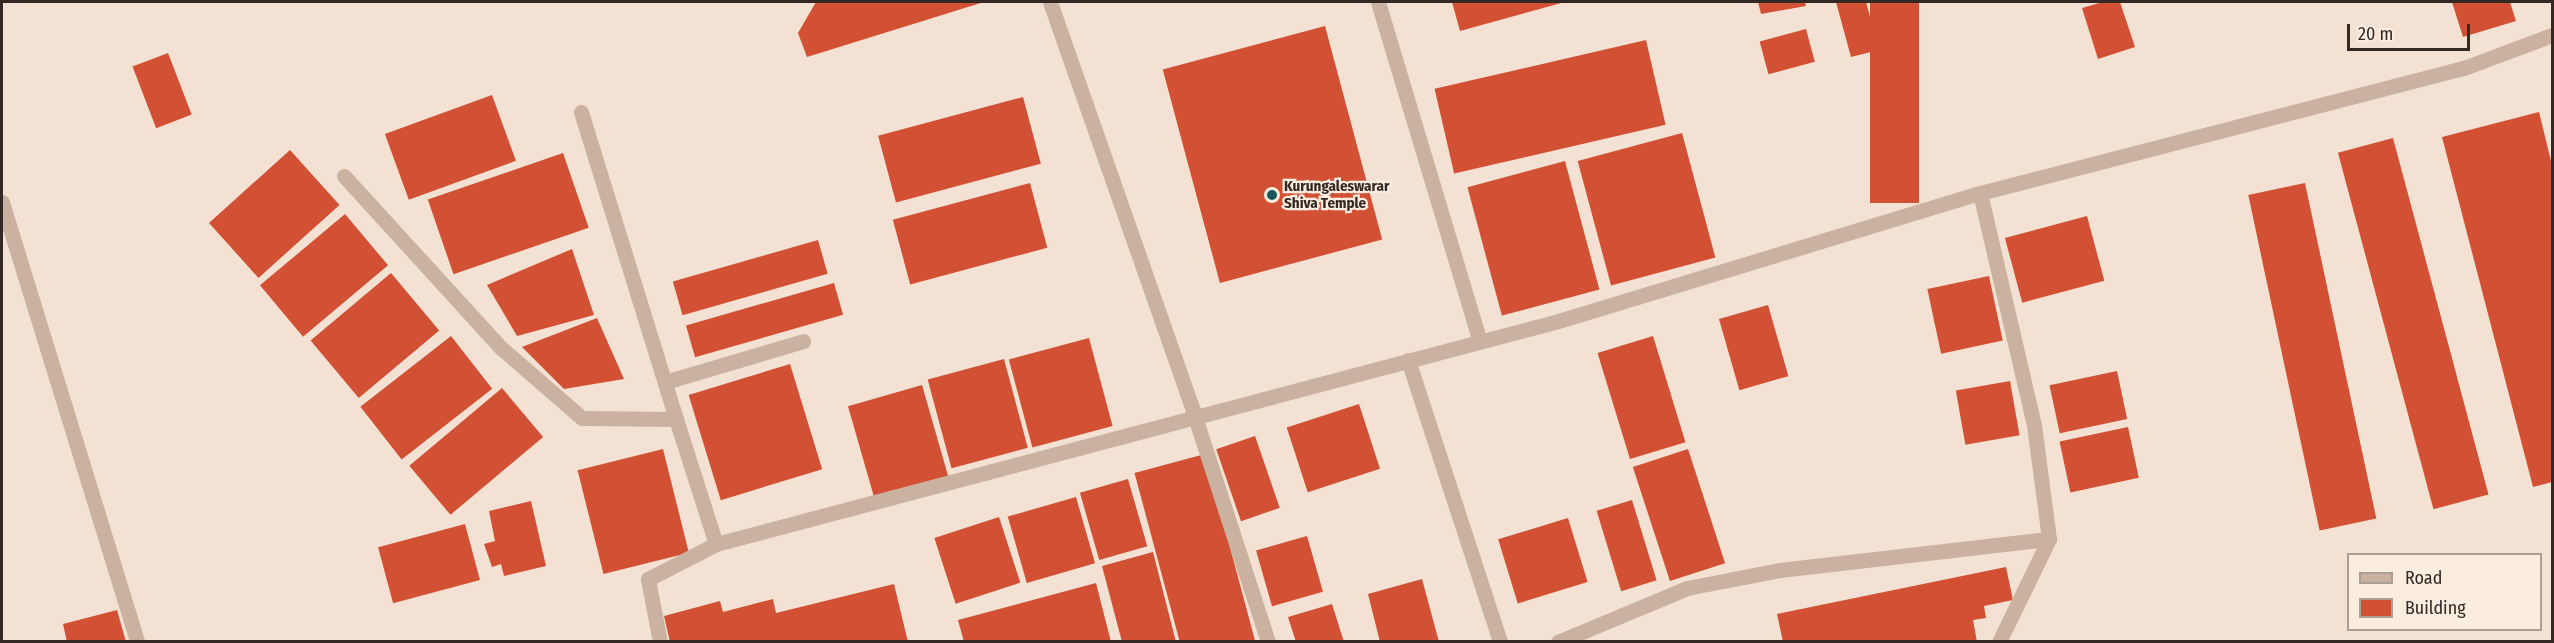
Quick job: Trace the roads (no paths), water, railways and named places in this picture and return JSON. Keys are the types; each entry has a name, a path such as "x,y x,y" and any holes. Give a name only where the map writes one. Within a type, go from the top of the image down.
{"street":[{"path":"1050,2 1194,414 1268,642"},
{"path":"1378,2 1480,341"},
{"path":"660,642 648,579 716,544 1194,414 1480,341 1980,193 2464,68 2553,35"},
{"path":"580,112 716,544"},
{"path":"344,176 500,346 582,418 676,419"},
{"path":"1980,193 2034,425 2049,539 2000,642"},
{"path":"2,202 137,642"},
{"path":"665,382 803,341"},
{"path":"1408,360 1500,642"},
{"path":"1558,642 1687,588 1780,570 2049,539"}],"place":[{"name":"Kurungaleswarar Shiva Temple","path":"1272,195"}]}
